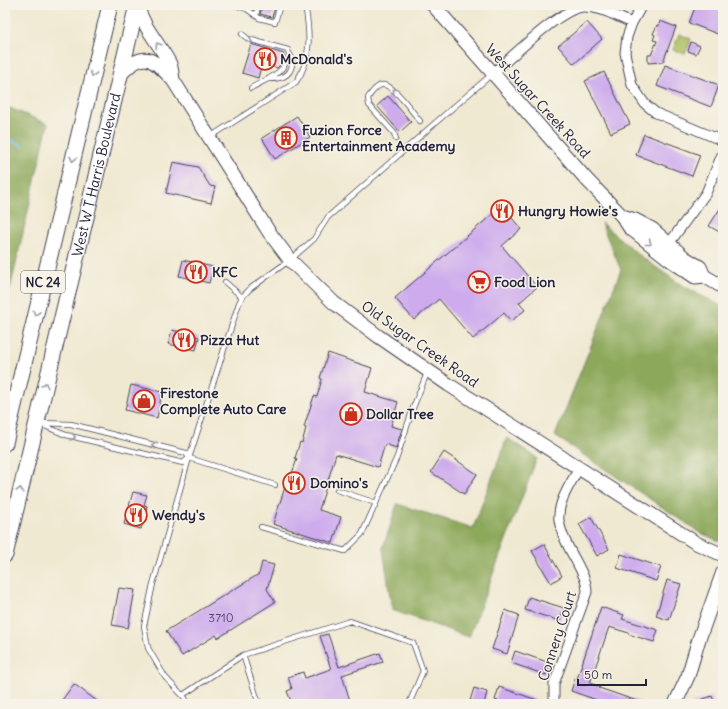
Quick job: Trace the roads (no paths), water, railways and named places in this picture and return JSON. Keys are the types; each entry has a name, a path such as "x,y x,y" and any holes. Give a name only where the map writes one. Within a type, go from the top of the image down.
{"main road":[{"name":"West W T Harris Boulevard","path":"5,443 110,5"},
{"name":"West W T Harris Boulevard","path":"5,555 137,5"}],"street":[{"name":"Old Sugar Creek Road","path":"137,5 140,17 145,26 170,63 173,80"},
{"name":"West Sugar Creek Road","path":"433,5 577,169 622,216 630,228 669,259 695,277 704,276 723,286"},
{"path":"642,5 632,23 627,37 626,53 632,85 638,95 656,113 723,141"},
{"path":"493,73 553,22 574,8 584,7 601,10 632,23"},
{"name":"Old Sugar Creek Road","path":"120,75 136,60 148,60 155,62 173,80 269,232 290,260 334,303 428,371 696,543 723,555"},
{"path":"668,244 706,193 723,152"},
{"name":"West Sugar Creek Road","path":"622,216 635,220 652,229 685,258 700,267 704,276"},
{"name":"Connery Court","path":"554,704 554,684 587,592 585,578 566,541 560,527 559,518 565,495 579,468"},
{"path":"675,704 688,676 723,572"}],"lane":[{"path":"235,5 247,9 259,18 275,22 276,11 280,5"},
{"path":"210,138 296,82 302,74 309,50 309,28 306,6 297,5"},
{"path":"256,16 259,6"},
{"path":"242,34 248,38 282,48 292,56 293,63 291,72 286,76 277,79 267,79"},
{"path":"250,88 284,68 289,55 288,52"},
{"path":"188,704 183,695 165,677 148,648 144,626 153,584 189,458 239,303 242,297 251,288 290,260 314,239 328,217 493,73"},
{"path":"396,139 394,133 369,105 368,98 380,85 384,84 393,88 420,121"},
{"path":"225,282 242,297"},
{"path":"261,527 344,552 362,534 397,457 413,408 428,371"},
{"path":"36,423 66,435 183,463 189,458"},
{"path":"36,423 71,424 186,453 189,458 274,485"},
{"path":"337,490 376,503"},
{"path":"183,695 243,655 350,621 412,643 423,671 409,704"},
{"path":"243,655 259,704"}],"waterway":[{"path":"5,137 23,146"}],"place":[{"name":"McDonald's","path":"265,59"},
{"name":"Fuzion Force Entertainment Academy","path":"286,138"},
{"name":"Hungry Howie's","path":"502,211"},
{"name":"KFC","path":"196,272"},
{"name":"Food Lion","path":"479,282"},
{"name":"Pizza Hut","path":"184,340"},
{"name":"Firestone Complete Auto Care","path":"144,401"},
{"name":"Dollar Tree","path":"351,414"},
{"name":"Domino's","path":"294,483"},
{"name":"Wendy's","path":"136,515"}]}
